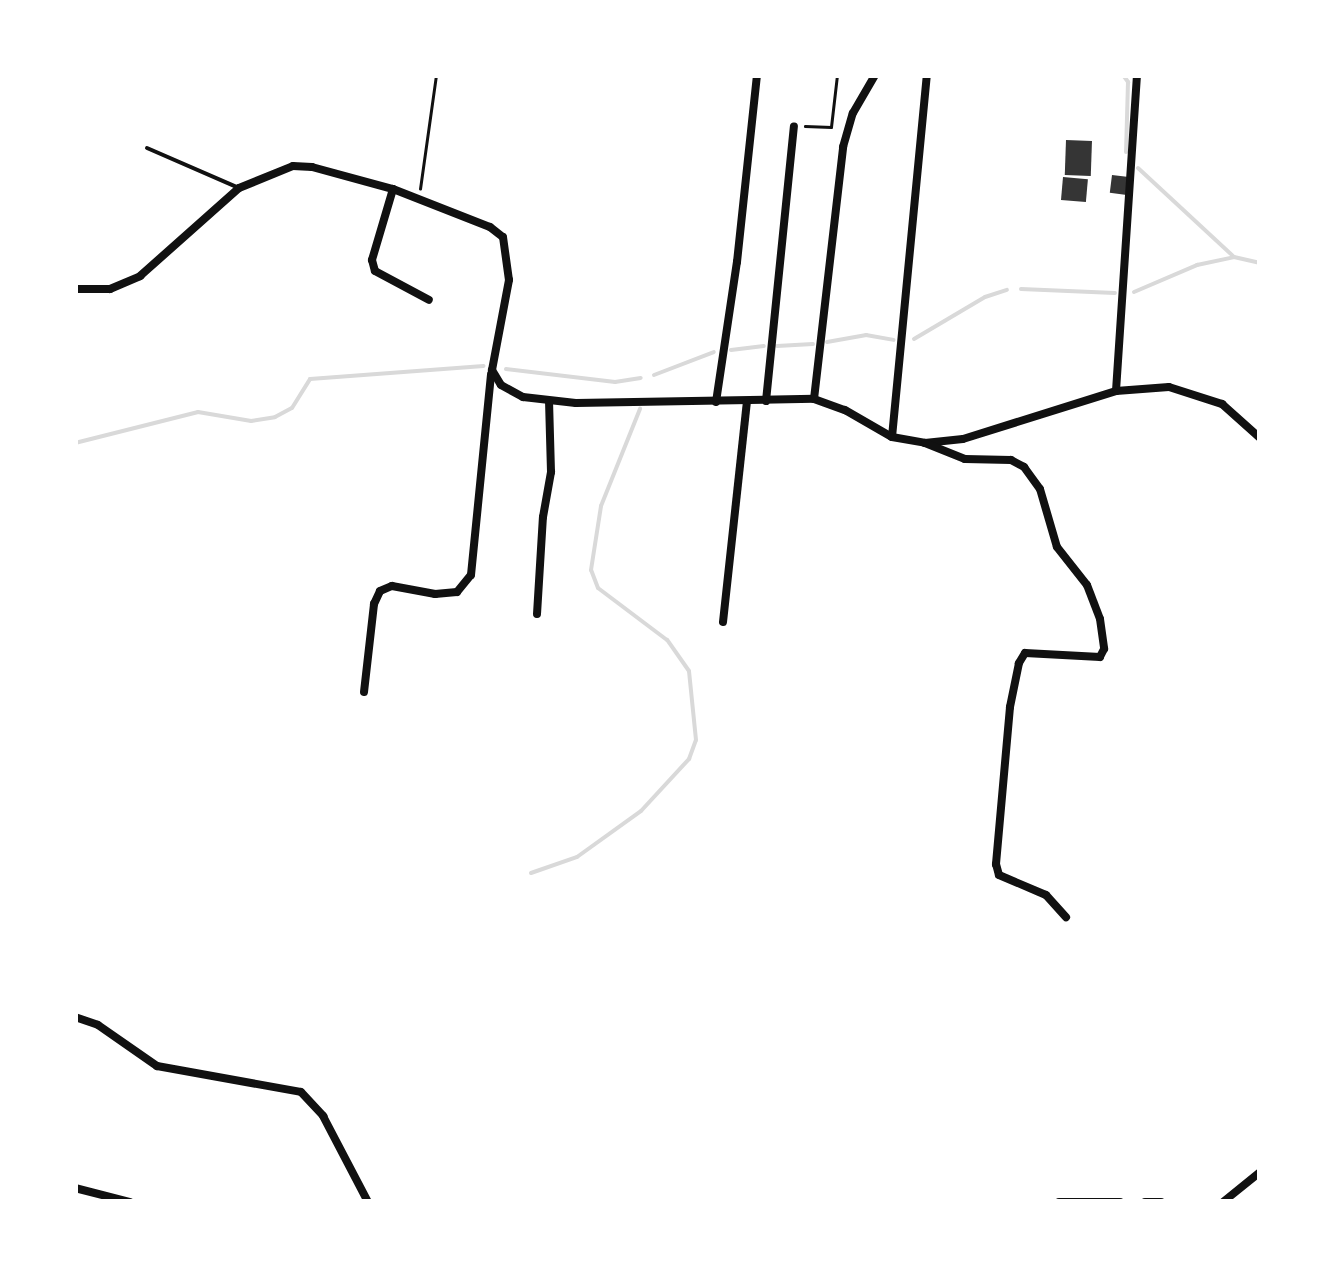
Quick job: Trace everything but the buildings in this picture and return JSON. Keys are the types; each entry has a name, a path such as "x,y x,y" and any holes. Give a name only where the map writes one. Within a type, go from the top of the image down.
{"street":[{"path":"716,402 757,75"},
{"path":"814,399 843,147 853,113 875,75"},
{"path":"892,437 927,75"},
{"path":"1116,391 1137,75"},
{"path":"766,401 794,126"},
{"path":"75,289 110,289 140,276 239,188 293,166 332,170 393,190 490,227 507,246 509,280 492,370 471,575 457,592 435,594 392,586 380,590 374,604 364,692"},
{"path":"393,190 372,260 375,272 429,300"},
{"path":"492,370 512,393 549,402 814,399 845,410 892,437 926,444 965,459 1016,462 1028,472 1040,489 1058,547 1086,585 1100,620 1104,649 1100,657 1025,653 1018,663 1010,707 996,864 999,875 1046,895 1066,917"},
{"path":"926,444 962,439 1116,391 1170,387 1209,397 1260,438"},
{"path":"537,614 542,517 552,472 549,402"},
{"path":"723,622 748,402"},
{"path":"75,1018 98,1025 157,1066 302,1092 329,1127 368,1202"},
{"path":"1223,1202 1260,1172"},
{"path":"75,1188 130,1202"},
{"path":"1058,1202 1120,1202"},
{"path":"1145,1202 1161,1202"}],"lane":[{"path":"147,148 239,188"}],"path":[{"path":"418,200 436,75"},
{"path":"794,126 830,127 837,75"}],"waterway":[{"path":"1123,75 1128,82 1126,152"},
{"path":"1138,168 1233,256"},
{"path":"1134,292 1197,265 1234,257 1260,263"},
{"path":"1021,289 1115,293"},
{"path":"914,339 985,297 1007,290"},
{"path":"827,342 866,335 894,340"},
{"path":"777,346 813,344"},
{"path":"731,350 764,346"},
{"path":"654,375 714,352"},
{"path":"75,443 198,412 251,421 275,417 292,408 310,379 484,366"},
{"path":"506,369 615,382 641,378"},
{"path":"531,873 577,857 641,811 689,759 696,740 689,671 667,640 598,588 591,570 601,506 640,409"}]}
